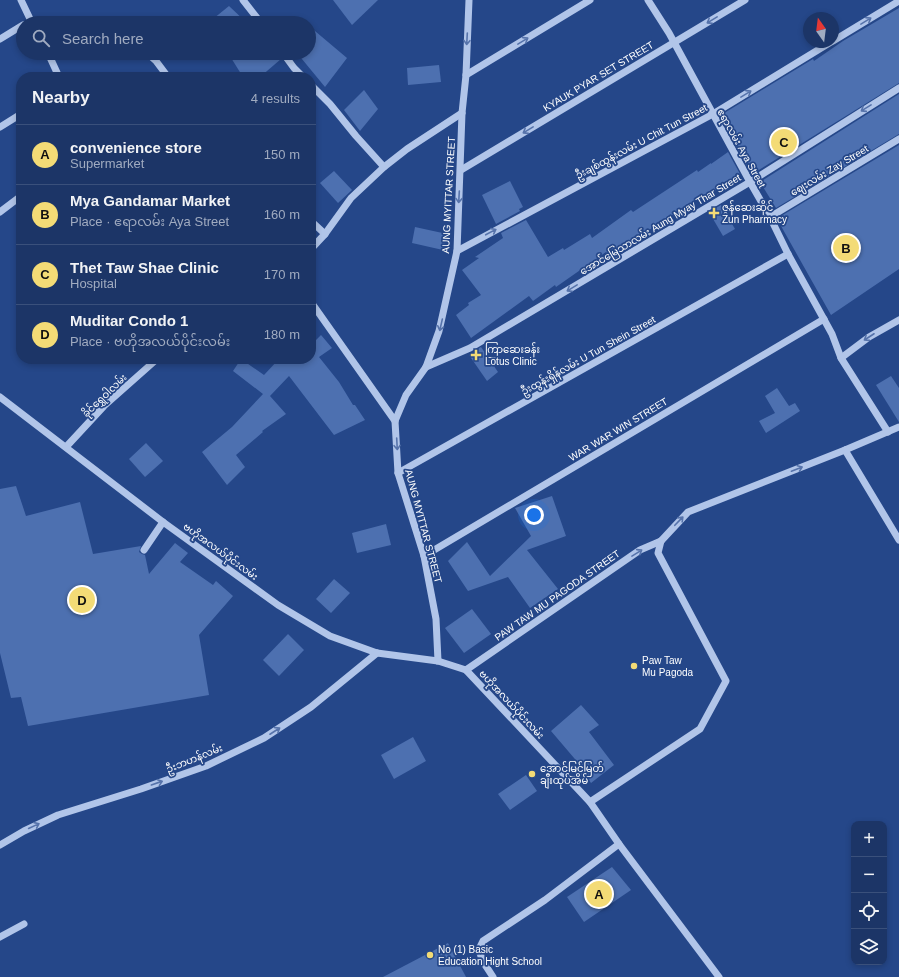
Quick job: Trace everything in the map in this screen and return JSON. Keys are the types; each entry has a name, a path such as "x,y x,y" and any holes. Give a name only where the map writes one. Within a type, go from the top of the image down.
{"street":[{"path":"20,0 27,16"},
{"path":"243,0 256,16"},
{"name":"AUNG MYITTAR STREET","path":"438,661 436,618 424,556 398,473 396,421 406,395 426,367 439,331 457,251 462,112 466,76 469,0"},
{"path":"466,76 590,0"},
{"name":"ဧရာလမ်း Aya Street","path":"648,0 674,43 770,217 788,254 832,334 840,358 888,432"},
{"name":"KYAUK PYAR SET STREET","path":"461,170 745,0"},
{"name":"ဦးချစ်ထွန်းလမ်း U Chit Tun Street","path":"839,38 899,1"},
{"path":"0,40 16,30"},
{"name":"ဦးချစ်ထွန်းလမ်း U Chit Tun Street","path":"457,251 713,114 822,48"},
{"path":"51,60 57,72"},
{"path":"155,60 164,72"},
{"path":"288,60 298,72"},
{"name":"အောင်မြေသာလမ်း Aung Myay Thar Street","path":"426,367 470,348 750,182 899,88"},
{"path":"316,90 330,104 384,167"},
{"path":"316,244 325,234 351,198 384,167 407,148 462,112"},
{"path":"0,127 16,117"},
{"name":"ဈေးလမ်း Zay Street","path":"770,217 899,139"},
{"path":"0,212 16,200"},
{"path":"316,226 325,234"},
{"name":"ဦးထွန်းရှိန်လမ်း U Tun Shein Street","path":"398,473 788,254"},
{"path":"316,309 396,421"},
{"name":"WAR WAR WIN STREET","path":"424,556 824,319"},
{"path":"840,358 869,337 899,320"},
{"name":"ခိုင်ရွှေဝါလမ်း","path":"66,447 104,406 151,364"},
{"name":"ဗဟိုအလယ်ပိုင်းလမ်း","path":"0,396 164,522 278,605 330,636 377,653 438,661 466,670 590,802 619,844 719,977"},
{"path":"590,802 700,729 726,680 658,553 661,541 688,512 899,427"},
{"path":"845,450 899,540"},
{"path":"144,550 164,522"},
{"name":"PAW TAW MU PAGODA STREET","path":"466,670 640,550 661,541"},
{"name":"ဦးဘဟန်လမ်း","path":"0,845 24,831 58,815 141,789 206,766 264,738 311,707 377,653"},
{"path":"493,977 482,960 480,949 483,941 545,900 619,844"},
{"path":"0,937 24,924"}],"building":[{"path":"333,0 378,0 352,25"},
{"path":"229,6 240,16 217,16"},
{"path":"899,8 899,83 754,173 750,166 748,168 736,146 740,144 721,115 813,59 814,61 833,48 839,48 839,44"},
{"path":"316,32 347,58 325,87 316,76 316,72 313,72 303,60 316,60"},
{"path":"232,60 280,60 266,72 240,72"},
{"path":"439,65 441,82 408,85 407,68"},
{"path":"364,90 378,109 360,131 344,110"},
{"path":"899,94 899,134 776,208 760,182"},
{"path":"899,145 899,269 831,315 781,226 785,223 781,216"},
{"path":"728,152 740,174 713,192 716,197 704,203 701,197 675,215 674,214 649,230 648,229 609,256 606,252 533,301 529,296 471,338 456,315 469,305 468,303 481,295 462,270 479,258 475,257 503,238 501,233 526,220 548,257 563,248 564,250 590,234 592,238 631,210 633,212 697,170 698,172"},
{"path":"334,171 352,190 338,203 320,183"},
{"path":"510,181 523,207 519,209 520,211 496,224 482,195"},
{"path":"721,205 735,229 723,236 709,212"},
{"path":"415,227 447,234 443,250 412,243"},
{"path":"321,335 332,348 319,357 339,382 353,405 355,405 365,420 334,435 289,376 270,396 286,414 262,431 263,432 236,455 245,467 227,485 202,452 232,427 263,394 233,371 238,364 248,364 264,375 274,364 316,364 316,340"},
{"path":"481,347 498,372 487,381 469,355"},
{"path":"891,376 899,388 899,422 876,385"},
{"path":"777,388 789,406 795,403 800,411 766,433 759,421 775,413 765,396"},
{"path":"146,443 163,461 145,477 129,459"},
{"path":"16,486 26,516 80,502 93,554 141,546 139,552 145,555 149,574 175,543 188,553 180,562 213,585 216,581 233,596 199,635 209,695 28,726 21,697 11,698 0,653 0,489"},
{"path":"552,496 566,536 527,550 558,589 530,608 508,577 468,591 448,561 467,542 490,576 531,536 515,508"},
{"path":"386,524 391,545 357,553 352,533"},
{"path":"334,579 350,593 331,613 316,599"},
{"path":"472,609 491,634 464,653 445,628"},
{"path":"288,634 304,650 279,676 263,660"},
{"path":"581,705 599,725 589,732 614,765 591,783 579,766 580,765 551,731"},
{"path":"413,737 426,761 394,779 381,755"},
{"path":"526,775 537,791 510,810 498,794"},
{"path":"612,867 631,890 584,922 567,897"},
{"path":"448,943 466,977 383,977"}],"place":[{"name":"Thet Taw Shae Clinic","path":"784,142"},
{"name":"ဇွန်ဆေးဆိုင် Zun Pharmacy","path":"714,213"},
{"name":"Mya Gandamar Market","path":"846,248"},
{"name":"ကြာဆေးခန်း Lotus Clinic","path":"476,355"},
{"name":"Muditar Condo 1","path":"82,600"},
{"name":"Paw Taw Mu Pagoda","path":"634,666"},
{"name":"အောင်မြင့်မြတ် ချီးထုပ်အိမ်","path":"532,774"},
{"name":"convenience store","path":"599,894"},
{"name":"No (1) Basic Education Hight School","path":"430,955"}]}
